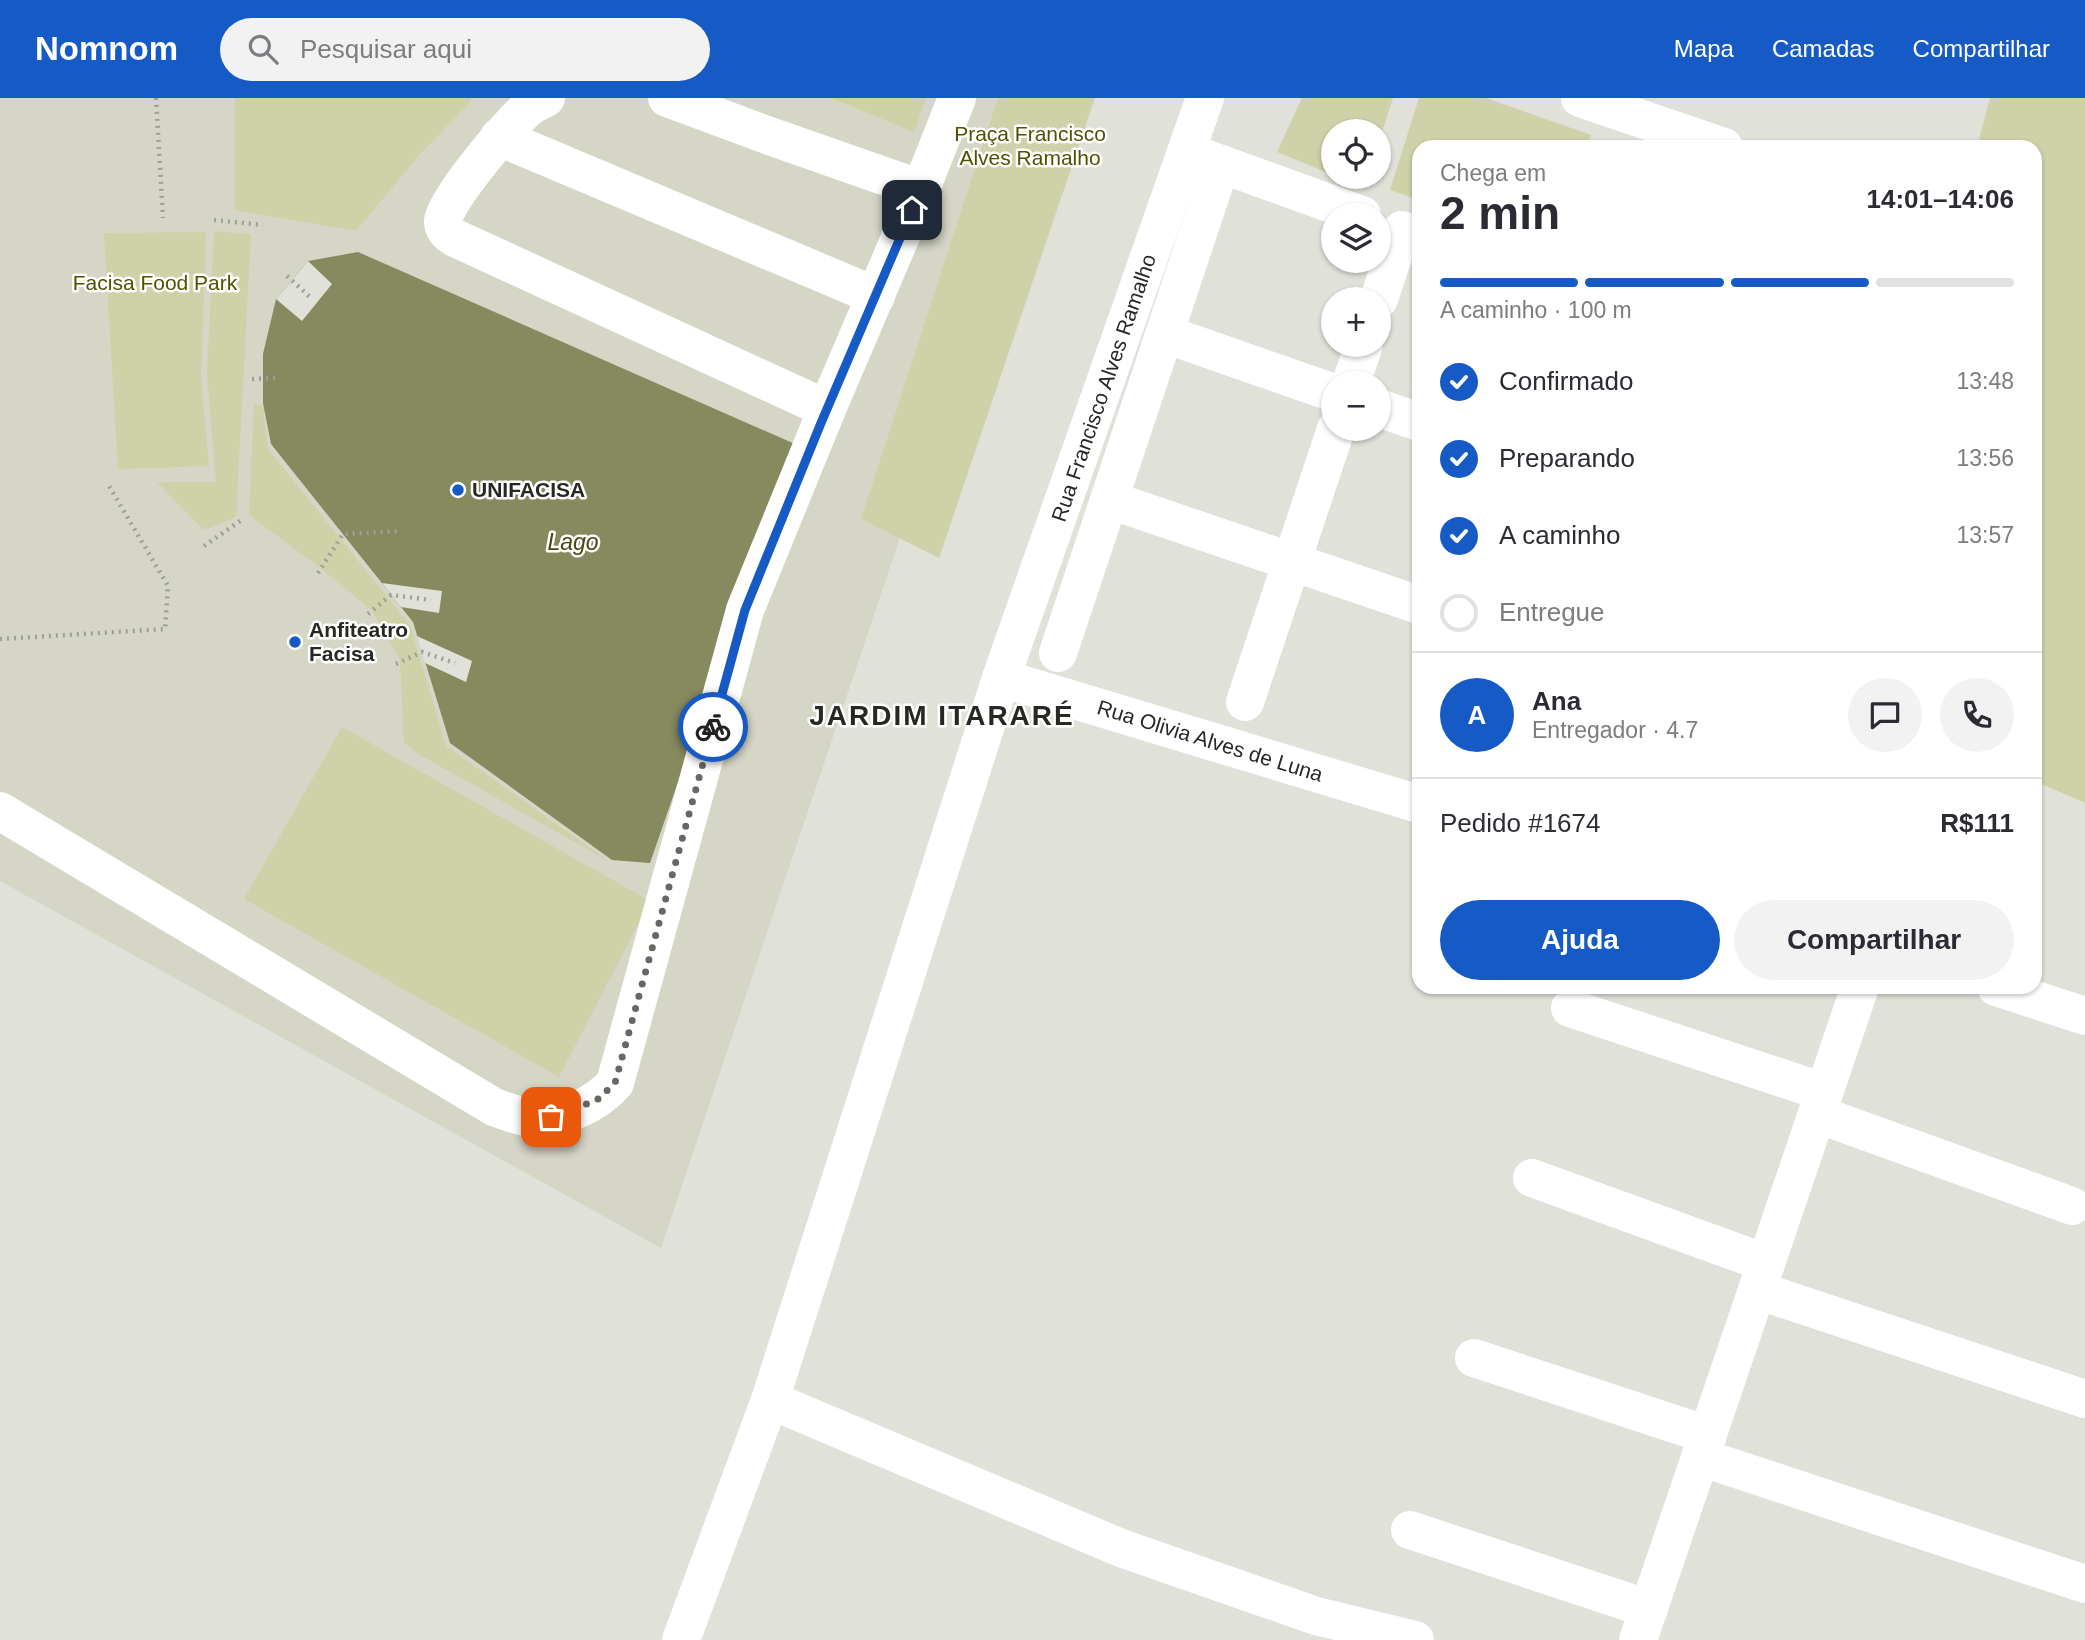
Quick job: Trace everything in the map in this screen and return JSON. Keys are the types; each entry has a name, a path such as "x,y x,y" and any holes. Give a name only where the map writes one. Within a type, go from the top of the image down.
{"street":[{"path":"546,98 528,108 499,137 447,208 443,223 447,233 827,409"},
{"path":"667,98 921,189"},
{"path":"0,811 494,1107 521,1116 551,1117 597,1100 615,1083 745,610 957,98"},
{"name":"Rua Francisco Alves Ramalho","path":"681,1640 770,1400 1002,678 1204,158 1205,98"},
{"path":"1580,98 1639,121 1701,140"},
{"path":"499,137 876,296"},
{"path":"1058,653 1165,334 1204,158 1329,203"},
{"path":"1383,287 1400,229"},
{"path":"1165,334 1321,388"},
{"path":"1391,412 1412,420"},
{"path":"1245,702 1332,441"},
{"path":"1110,500 1412,604"},
{"name":"Rua Olivia Alves de Luna","path":"1002,678 1412,802"},
{"path":"1410,1530 1643,1625 1858,994"},
{"path":"2017,994 2085,1016"},
{"path":"1570,1008 1821,1103 2072,1206"},
{"path":"1532,1178 1762,1277 2085,1399"},
{"path":"1474,1358 1704,1446 2085,1584"},
{"path":"770,1400 1121,1548 1316,1616 1415,1640"}],"path":[{"path":"156,98 163,218"},
{"path":"214,220 263,225"},
{"path":"287,276 310,297"},
{"path":"252,379 275,378"},
{"path":"0,639 165,629 168,586 109,486"},
{"path":"204,545 243,519"},
{"path":"318,573 343,534 399,531"},
{"path":"368,614 391,595 431,600"},
{"path":"396,664 422,652 455,663"}],"shaded area":[{"name":"UNIFACISA","path":"0,98 1048,98 661,1248 0,881"}],"green space":[{"path":"235,98 474,98 421,153 356,231 235,210"},
{"path":"831,98 926,98 914,132"},
{"name":"Praça Francisco Alves Ramalho","path":"998,98 1095,98 939,558 861,519"},
{"path":"1302,98 1393,98 1386,119 1321,119 1321,170 1277,152"},
{"path":"1419,98 1486,98 1591,135 1589,140 1412,140 1412,198 1390,190"},
{"path":"1990,98 2085,98 2085,803 2042,784 2042,140 1979,140"},
{"path":"214,231 251,234 236,517 204,530 157,482 216,482 207,373"},
{"name":"Facisa Food Park","path":"206,232 201,378 209,466 118,469 104,233"},
{"path":"254,403 263,407 268,449 410,625 446,746 607,860 420,755 404,743 400,660 372,611 322,569 249,515"},
{"path":"342,727 650,901 559,1077 244,899"}],"water":[{"name":"Lago","path":"358,252 795,444 650,863 612,860 450,743 413,622 271,444 263,403 263,354 276,299 308,261"}],"pier":[{"path":"308,261 332,284 302,321 276,299"},
{"path":"382,583 442,591 439,613 401,607"},
{"path":"417,636 472,661 466,682 425,663"}],"way so far":[{"path":"551,1117 597,1100 615,1083 713,727"}],"place":[{"name":"UNIFACISA","path":"458,490"},
{"name":"Anfiteatro Facisa","path":"295,642"}],"district":[{"name":"JARDIM ITARARÉ","path":"942,715"}],"route":[{"path":"713,727 745,610 912,210"}]}
